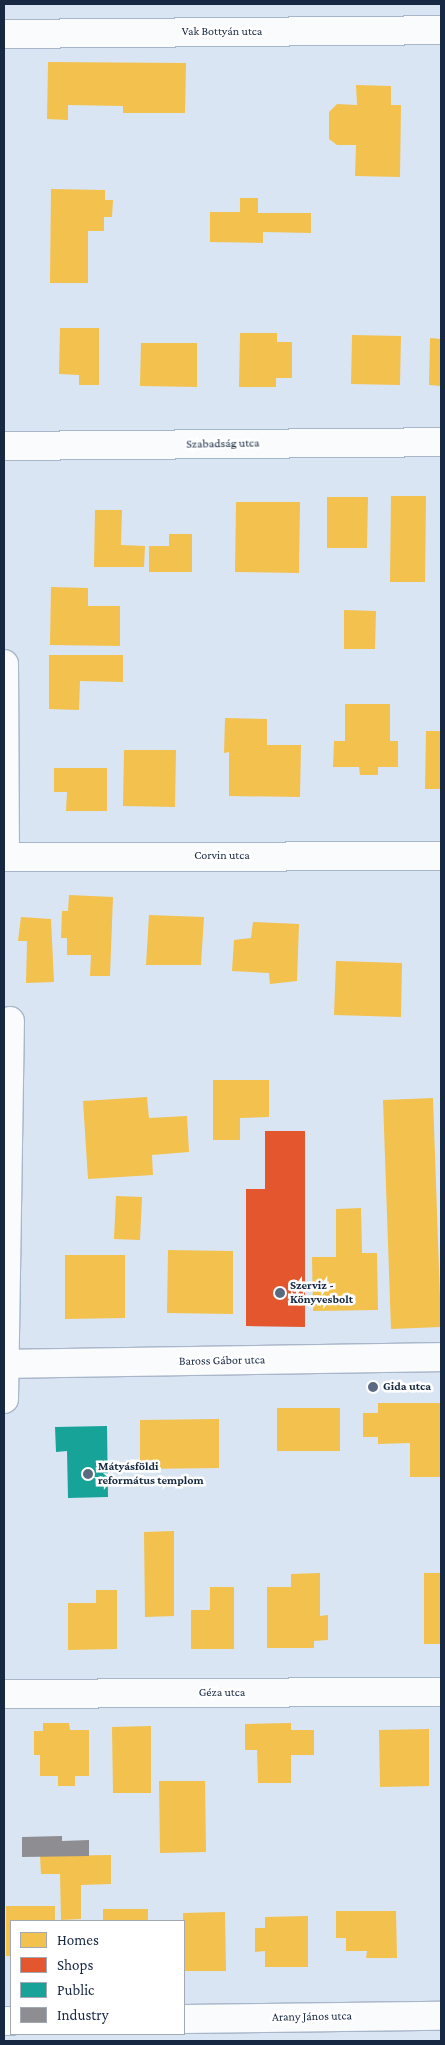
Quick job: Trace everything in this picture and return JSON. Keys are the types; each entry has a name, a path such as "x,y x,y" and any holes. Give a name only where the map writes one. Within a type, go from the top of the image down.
{"street":[{"name":"Vak Bottyán utca","path":"4,34 441,30"},
{"name":"Szabadság utca","path":"4,446 441,442"},
{"path":"4,664 5,856"},
{"name":"Corvin utca","path":"5,856 441,856"},
{"path":"4,1399 10,1021"},
{"name":"Baross Gábor utca","path":"4,1364 441,1357"},
{"name":"Géza utca","path":"4,1694 441,1692"},
{"name":"Arany János utca","path":"185,2019 441,2016"}],"building: Homes":[{"path":"48,62 186,63 185,113 123,113 123,106 68,105 68,120 47,119"},
{"path":"356,85 391,86 391,105 401,105 400,177 355,176 356,145 337,145 329,139 329,112 337,104 357,105"},
{"path":"51,189 105,190 105,200 113,200 112,217 104,217 104,231 88,231 88,283 50,283"},
{"path":"240,198 258,198 258,213 311,213 311,233 263,232 263,243 210,242 210,212 240,212"},
{"path":"60,328 99,328 99,385 79,385 79,375 59,374"},
{"path":"240,333 277,333 277,342 292,342 292,378 276,378 276,387 239,387"},
{"path":"352,335 401,336 400,385 351,384"},
{"path":"430,338 441,339 441,386 429,385"},
{"path":"141,343 197,343 197,387 140,386"},
{"path":"391,496 426,496 425,582 390,582"},
{"path":"327,497 368,497 367,548 327,548"},
{"path":"236,502 300,502 299,573 235,572"},
{"path":"95,510 122,510 121,545 145,546 144,567 94,567"},
{"path":"169,534 192,534 192,572 149,572 149,546 169,546"},
{"path":"51,587 88,588 88,606 120,606 120,646 50,645"},
{"path":"344,610 376,611 375,649 344,649"},
{"path":"49,655 123,655 123,682 80,681 79,710 49,709"},
{"path":"345,704 390,704 390,741 398,741 398,767 378,767 378,775 360,775 359,767 333,767 334,741 345,741"},
{"path":"225,718 267,719 267,745 301,745 300,797 229,796 229,752 224,753"},
{"path":"426,731 441,731 441,789 425,789"},
{"path":"124,750 176,750 175,807 123,806"},
{"path":"54,768 107,768 107,811 66,811 67,792 54,792"},
{"path":"69,895 113,897 110,976 90,976 91,955 67,955 67,938 61,938 62,911 68,911"},
{"path":"149,915 204,917 201,965 146,965"},
{"path":"21,917 51,919 54,982 26,983 27,941 18,941"},
{"path":"253,922 299,924 297,981 270,984 269,973 232,971 234,940 251,938"},
{"path":"336,961 402,963 401,1017 334,1015"},
{"path":"213,1080 269,1080 269,1117 240,1118 240,1140 213,1140"},
{"path":"147,1097 149,1118 187,1116 189,1152 152,1155 153,1175 88,1179 83,1101"},
{"path":"433,1098 441,1327 391,1329 383,1100"},
{"path":"116,1196 142,1197 140,1240 114,1239"},
{"path":"361,1208 362,1253 377,1253 378,1310 313,1311 312,1257 336,1257 336,1209"},
{"path":"168,1250 233,1251 233,1314 167,1313"},
{"path":"65,1255 125,1255 125,1318 65,1319"},
{"path":"378,1403 440,1403 440,1477 410,1477 410,1443 378,1444 378,1437 363,1437 363,1413 378,1413"},
{"path":"277,1408 340,1408 340,1451 277,1451"},
{"path":"219,1419 219,1468 140,1469 140,1420"},
{"path":"174,1531 174,1616 145,1617 144,1532"},
{"path":"320,1573 320,1616 328,1615 328,1640 314,1641 314,1648 267,1648 267,1587 291,1587 291,1574"},
{"path":"424,1573 441,1573 441,1644 424,1644"},
{"path":"210,1587 234,1587 234,1649 191,1649 191,1610 210,1610"},
{"path":"96,1590 117,1590 117,1649 68,1650 68,1603 96,1603"},
{"path":"43,1723 69,1723 70,1730 89,1730 89,1776 75,1776 75,1786 58,1786 58,1776 40,1776 40,1755 34,1755 34,1731 43,1731"},
{"path":"291,1723 291,1730 314,1730 314,1755 291,1755 291,1783 258,1783 257,1750 245,1750 245,1724"},
{"path":"151,1726 151,1793 113,1793 112,1727"},
{"path":"429,1729 429,1786 380,1787 379,1730"},
{"path":"159,1781 205,1781 206,1852 160,1853"},
{"path":"111,1855 111,1884 81,1885 81,1919 61,1920 60,1874 41,1874 40,1856"},
{"path":"6,1906 55,1906 55,1920 10,1920 10,1956 6,1956"},
{"path":"103,1909 148,1909 148,1920 103,1920"},
{"path":"336,1911 396,1911 397,1958 366,1958 367,1951 346,1951 346,1938 336,1938"},
{"path":"225,1912 226,1971 185,1971 185,1920 183,1920 183,1913"},
{"path":"308,1916 308,1967 265,1967 265,1951 255,1952 255,1928 265,1928 265,1917"}],"building: Shops":[{"path":"265,1131 305,1131 305,1327 246,1326 246,1189 265,1189"}],"building: Public":[{"name":"Mátyásföldi református templom","path":"107,1426 108,1497 68,1498 67,1451 56,1452 55,1427"}],"building: Industry":[{"path":"62,1836 62,1841 89,1840 89,1856 22,1857 22,1837"}],"place":[{"name":"Szerviz - Könyvesbolt","path":"280,1293"},
{"name":"Gida utca","path":"373,1387"},
{"name":"Mátyásföldi református templom","path":"88,1474"}]}
